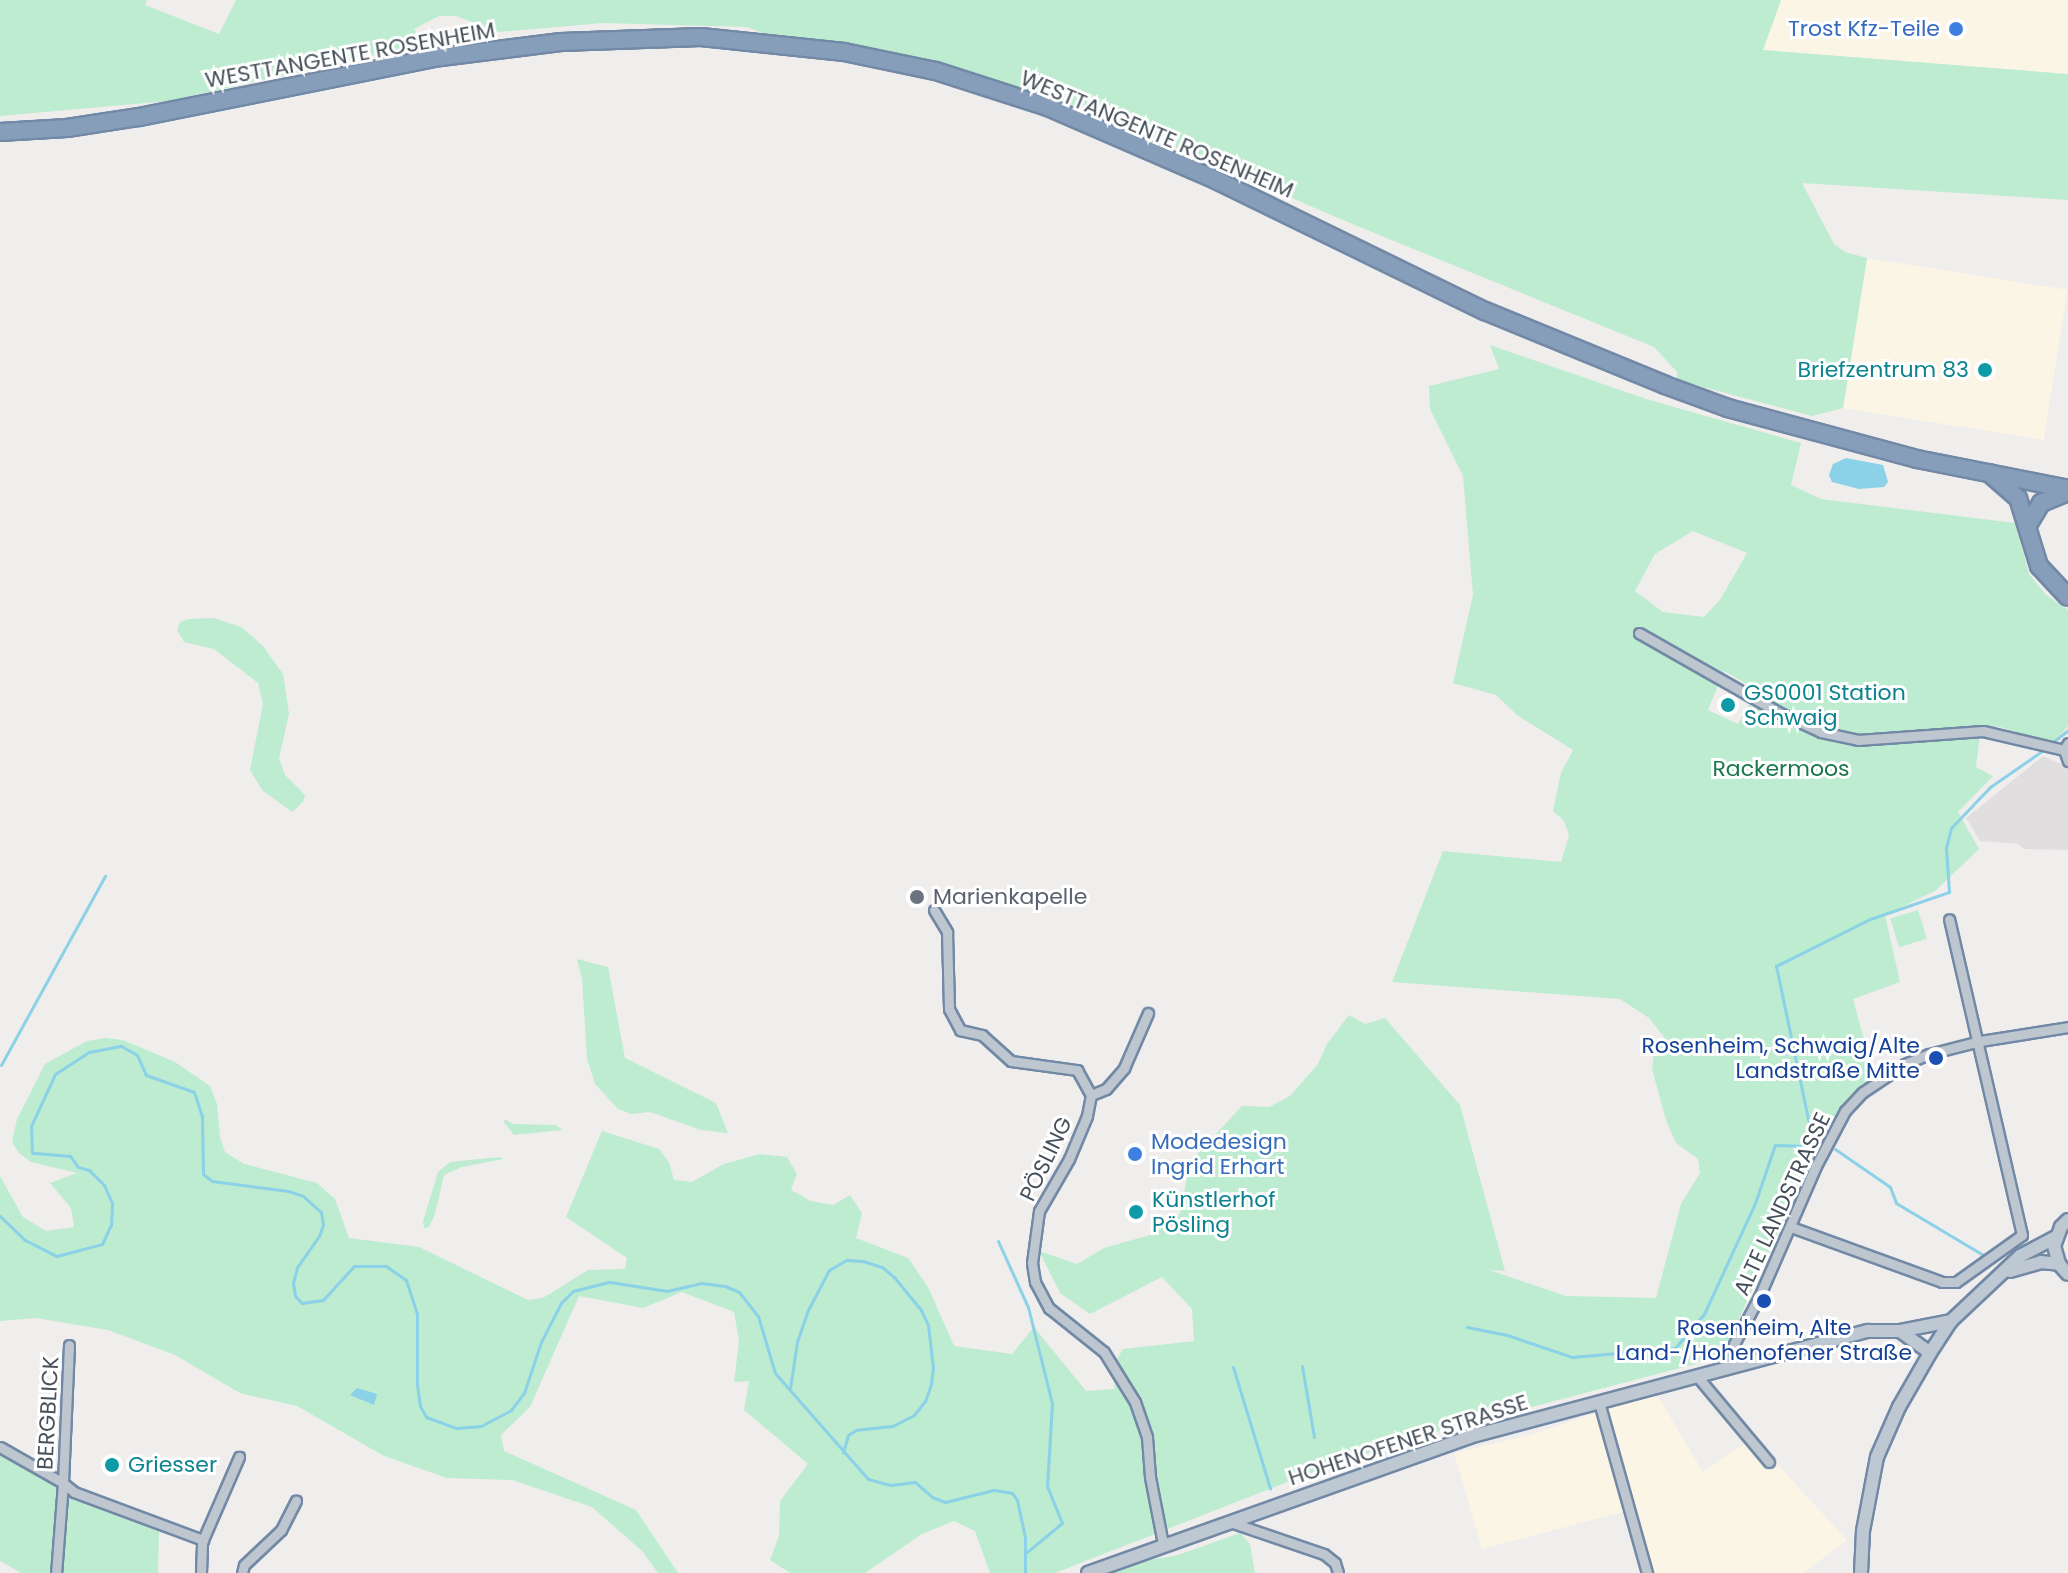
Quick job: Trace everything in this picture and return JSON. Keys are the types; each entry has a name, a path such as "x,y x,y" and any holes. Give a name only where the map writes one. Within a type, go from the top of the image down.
{"highway":[{"name":"WESTTANGENTE ROSENHEIM","path":"0,132 67,128 139,117 433,58 561,42 701,37 844,52 977,83 1071,116 1218,181 1485,311 1728,408 1917,459 2068,490"},
{"path":"1988,472 2018,498 2039,566 2068,597"},
{"path":"2028,525 2041,503 2068,490"}],"main road":[{"path":"1861,1573 1865,1519 1877,1457 1899,1407 1930,1353 1951,1321 2020,1256 2056,1237 2068,1220"},
{"path":"2003,1274 2025,1265 2064,1269 2056,1237"},
{"name":"HOHENOFENER STRASSE","path":"1088,1573 1226,1521 1469,1437 1868,1331 1900,1331 1951,1321"},
{"path":"1900,1331 1930,1353"}],"street":[{"path":"1639,633 1780,713 1821,732 1858,740 1983,731 2066,747 2068,761"},
{"name":"PÖSLING","path":"934,910 947,932 953,1021 960,1030 982,1035 1011,1061 1077,1070 1091,1095 1087,1116 1069,1159 1039,1211 1032,1263 1035,1282 1049,1308 1104,1352 1135,1402 1147,1437 1150,1477 1163,1544"},
{"path":"1791,1227 1942,1282 1956,1282 2022,1235 1980,1041 1949,919"},
{"name":"PÖSLING","path":"1091,1095 1106,1089 1124,1068 1148,1013"},
{"name":"ALTE LANDSTRASSE","path":"1733,1366 1734,1344 1834,1131 1845,1111 1863,1092 1905,1064 1980,1041 2068,1027"},
{"name":"BERGBLICK","path":"56,1573 69,1345"},
{"path":"1697,1376 1769,1462"},
{"path":"1599,1402 1647,1573"},
{"name":"BERGBLICK","path":"0,1447 74,1492 203,1540"},
{"path":"201,1573 203,1540 239,1457"},
{"path":"242,1573 244,1565 281,1530 296,1501"},
{"path":"1226,1521 1324,1554 1335,1563 1338,1573"}],"shaded area":[{"path":"1781,0 2068,0 2068,74 1762,50"},
{"path":"1867,258 2068,290 2044,440 1843,408"},
{"path":"2043,756 2068,767 2068,850 2024,849 2018,844 1980,841 1966,818"},
{"path":"1656,1393 1703,1472 1753,1438 1847,1540 1804,1573 1653,1573 1634,1509 1482,1549 1454,1453 1530,1435"}],"green space":[{"path":"0,0 147,0 145,5 219,34 236,0 1781,0 1763,50 2068,74 2068,200 1802,183 1834,244 1845,252 1867,258 1843,408 1812,416 1677,380 1677,372 1654,347 1345,221 1156,139 932,63 829,42 765,34 747,27 603,23 499,32 456,16 439,16 414,29 426,44 168,101 0,116"},
{"name":"Rackermoos","path":"1490,345 1646,399 1801,443 1791,485 1821,499 2015,523 2029,574 2046,595 2068,610 2068,726 2053,743 2000,727 1981,726 1976,767 1993,776 1958,812 1979,849 1935,891 1885,915 1900,982 1853,999 1874,1076 1844,1105 1820,1137 1722,1357 1429,1434 1336,1463 1055,1573 990,1573 975,1531 954,1521 922,1534 865,1573 790,1573 770,1560 779,1536 780,1501 808,1464 744,1410 749,1381 734,1382 739,1341 734,1312 682,1292 643,1308 579,1296 530,1407 501,1435 504,1451 636,1510 678,1573 658,1573 643,1552 592,1507 512,1480 447,1478 384,1456 297,1406 240,1393 175,1355 108,1330 36,1318 0,1321 0,1176 23,1217 46,1231 74,1227 71,1208 50,1183 77,1173 31,1162 19,1153 12,1142 17,1119 45,1064 87,1041 105,1038 123,1040 175,1062 210,1086 217,1104 220,1137 225,1152 244,1164 317,1183 335,1199 349,1238 419,1247 528,1300 543,1298 588,1270 625,1269 627,1258 566,1217 602,1131 659,1149 669,1162 674,1180 692,1182 724,1164 760,1154 787,1157 797,1174 791,1190 811,1201 833,1205 850,1195 862,1213 856,1238 908,1258 928,1287 954,1346 1012,1354 1034,1327 1086,1391 1115,1389 1112,1368 1123,1349 1194,1341 1192,1309 1162,1277 1090,1314 1060,1293 1039,1251 1077,1264 1104,1248 1150,1235 1180,1214 1190,1162 1242,1106 1269,1107 1290,1096 1318,1064 1327,1044 1349,1015 1365,1024 1385,1018 1460,1105 1505,1271 1489,1270 1566,1296 1656,1298 1681,1204 1700,1173 1698,1159 1676,1143 1666,1120 1652,1069 1654,1053 1664,1037 1649,1018 1620,999 1392,982 1443,851 1561,862 1569,835 1564,821 1553,811 1561,773 1573,750 1517,715 1496,695 1453,683 1473,595 1463,476 1430,409 1429,386 1499,369","holes":["1693,531 1747,553 1720,600 1704,617 1663,612 1635,591 1655,554","1724,671 1768,696 1765,712 1749,705 1738,724 1708,710"]},
{"path":"214,618 241,627 262,645 283,674 289,714 279,758 285,775 305,795 303,802 292,812 262,790 250,770 263,704 258,683 214,649 184,642 177,630 180,622 189,619"},
{"path":"1918,910 1927,939 1899,947 1890,918"},
{"path":"577,959 608,967 625,1058 716,1103 728,1133 701,1130 650,1112 631,1114 618,1109 595,1084 587,1059 582,979"},
{"path":"503,1121 513,1124 555,1125 563,1130 514,1135"},
{"path":"504,1159 462,1167 444,1175 435,1214 429,1227 424,1228 423,1221 438,1172 450,1162"},
{"path":"0,1452 56,1476 74,1492 159,1524 158,1573 21,1573 0,1561"},
{"path":"1240,1533 1250,1544 1255,1573 1111,1573 1144,1561 1178,1555"}],"water":[{"path":"1846,458 1883,465 1888,482 1884,487 1859,489 1832,482 1829,475 1833,464"},
{"path":"357,1388 377,1394 374,1405 350,1395"}],"waterway":[{"path":"2049,745 2068,730"},
{"path":"1467,1327 1507,1335 1572,1357 1675,1348 1704,1314 1755,1203 1775,1145 1811,1146 1812,1138 1776,966 1870,919 1949,892 1946,848 1951,828 1990,787 2042,751"},
{"path":"1,1065 105,876"},
{"path":"0,1216 25,1240 57,1256 102,1244 111,1225 112,1203 104,1185 89,1170 78,1167 70,1156 32,1153 31,1126 55,1074 89,1052 121,1046 137,1055 146,1075 194,1092 202,1116 203,1174 212,1181 288,1191 303,1196 321,1212 323,1225 319,1236 297,1268 293,1283 295,1296 302,1303 323,1300 354,1266 386,1266 406,1280 417,1314 417,1385 420,1406 426,1417 457,1428 481,1426 511,1410 524,1393 541,1342 561,1303 573,1291 610,1282 667,1291 701,1283 725,1286 739,1292 758,1316 775,1373 868,1479 891,1485 915,1482 932,1497 945,1502 994,1490 1012,1493 1017,1500 1025,1538 1025,1573"},
{"path":"1835,1149 1890,1187 1896,1203 1985,1256"},
{"path":"998,1241 1028,1307 1052,1403 1047,1486 1062,1523 1027,1552"},
{"path":"790,1388 797,1342 808,1310 829,1270 846,1260 863,1261 882,1267 894,1277 921,1310 928,1325 933,1368 931,1384 925,1401 914,1415 892,1426 856,1430 848,1435 843,1452"},
{"path":"1302,1366 1314,1437"},
{"path":"1233,1367 1270,1488"}],"place":[{"name":"Trost Kfz-Teile","path":"1956,29"},
{"name":"Briefzentrum 83","path":"1985,370"},
{"name":"GS0001 Station Schwaig","path":"1728,705"},
{"name":"Marienkapelle","path":"917,897"},
{"name":"Rosenheim, Schwaig/Alte Landstraße Mitte","path":"1936,1058"},
{"name":"Modedesign Ingrid Erhart","path":"1135,1154"},
{"name":"Künstlerhof Pösling","path":"1136,1212"},
{"name":"Rosenheim, Alte Land-/Hohenofener Straße","path":"1764,1301"},
{"name":"Griesser","path":"112,1465"}]}
